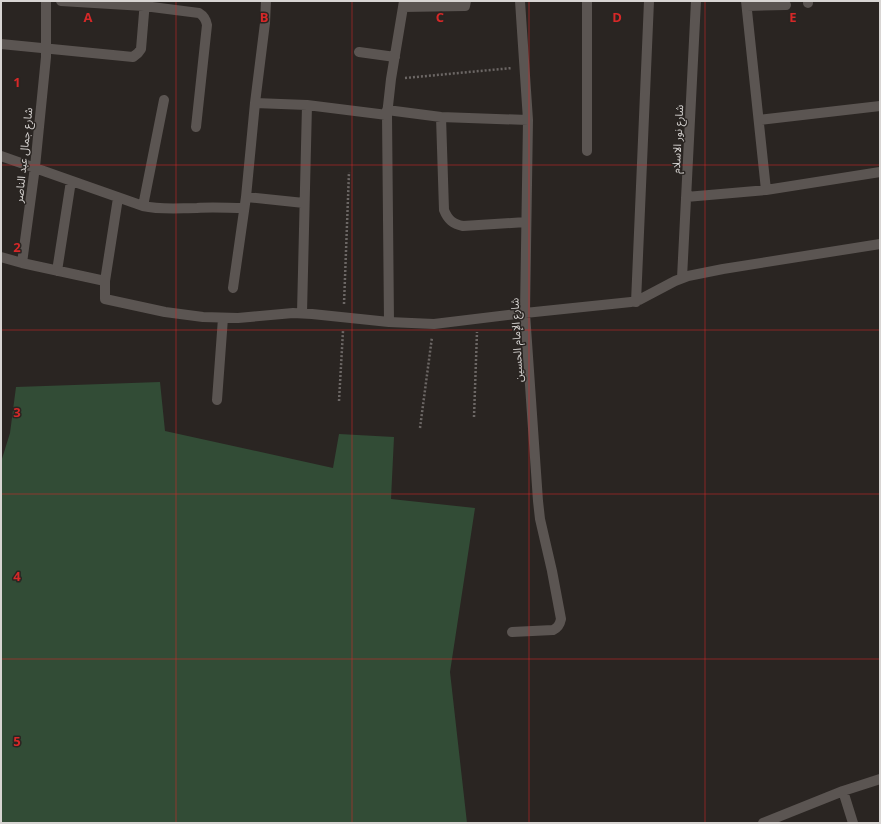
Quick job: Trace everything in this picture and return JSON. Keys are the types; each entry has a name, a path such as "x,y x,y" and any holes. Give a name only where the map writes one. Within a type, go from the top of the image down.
{"street":[{"name":"شارع جمال عبد الناصر","path":"22,263 35,167 46,49 46,1"},
{"path":"61,1 144,4 199,13 205,18 207,25 196,127"},
{"path":"233,288 246,197 255,102 265,23 266,1"},
{"path":"389,322 387,113 391,79 404,4 465,6 466,1"},
{"name":"شارع الإمام الحسين","path":"512,632 557,629 561,619 540,519 525,313 528,120 520,1"},
{"path":"587,1 587,151"},
{"path":"636,302 648,1"},
{"name":"شارع نور الاسلام","path":"682,278 696,1"},
{"path":"766,190 746,3 786,5"},
{"path":"1,44 133,57 141,49 144,4"},
{"path":"359,52 395,56"},
{"path":"143,206 164,100"},
{"path":"255,102 307,105 441,118 528,120"},
{"path":"302,313 307,105"},
{"path":"759,120 880,106"},
{"path":"441,118 444,210 450,221 456,225 463,226 526,222"},
{"path":"1,156 143,206 170,209 244,208"},
{"path":"686,197 766,190 880,172"},
{"path":"58,271 71,181"},
{"path":"246,197 304,203"},
{"path":"118,198 105,281 104,298 106,300 165,312 203,317 238,318 302,313 389,322 434,324 636,302 682,278 723,269 880,244"},
{"path":"1,257 105,281"},
{"path":"216,400 223,318"},
{"path":"763,823 843,791 880,779"},
{"path":"843,791 852,823"}],"path":[{"path":"391,79 524,67"},
{"path":"339,401 349,172"},
{"path":"474,417 478,319"},
{"path":"420,428 434,324"}],"green space":[{"path":"160,382 165,431 333,468 339,434 394,437 391,499 475,508 450,672 467,823 1,823 1,462 10,433 16,387"}]}
